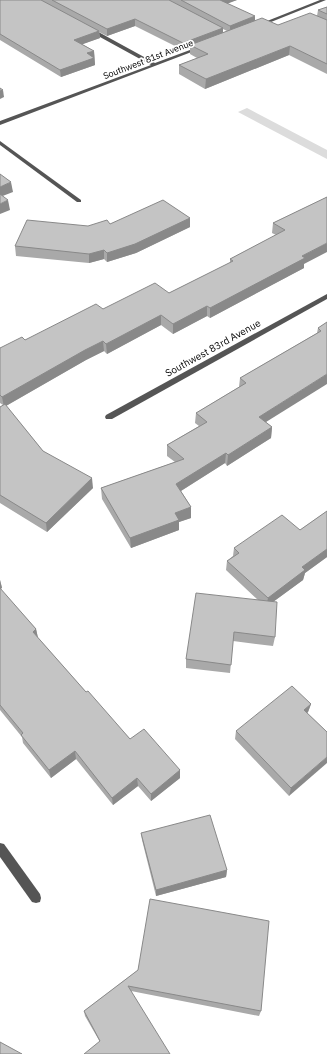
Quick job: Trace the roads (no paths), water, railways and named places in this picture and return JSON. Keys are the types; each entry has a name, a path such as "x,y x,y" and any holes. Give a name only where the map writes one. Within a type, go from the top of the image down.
{"street":[{"path":"252,28 324,0"},
{"path":"293,12 300,15"},
{"path":"88,29 155,65"},
{"name":"Southwest 81st Avenue","path":"0,123 205,46"},
{"path":"0,143 79,200"},
{"name":"Southwest 83rd Avenue","path":"109,417 327,296"},
{"path":"0,848 36,898"}]}
